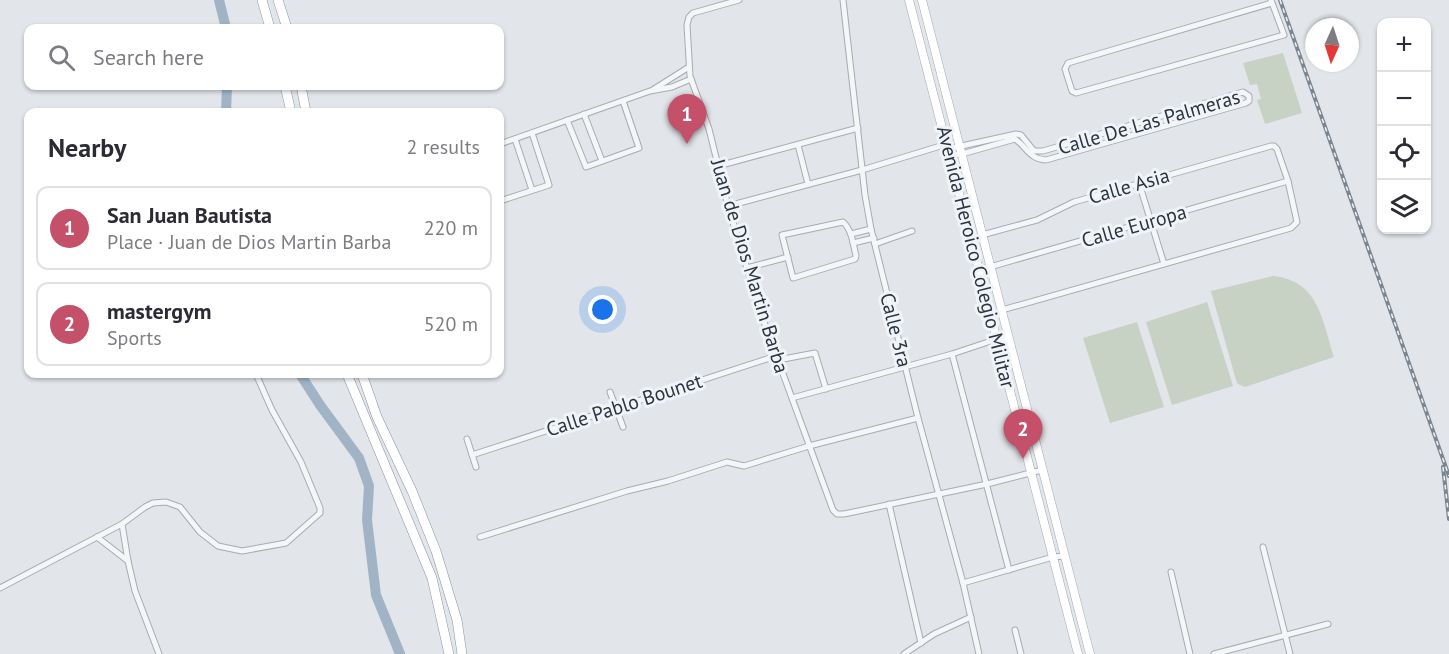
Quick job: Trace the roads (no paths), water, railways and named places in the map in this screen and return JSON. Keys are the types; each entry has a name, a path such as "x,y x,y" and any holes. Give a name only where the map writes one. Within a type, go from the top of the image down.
{"highway":[{"path":"262,0 269,24"},
{"path":"278,0 285,24"},
{"path":"286,90 290,108"},
{"path":"302,90 305,108"},
{"path":"349,378 432,578 449,654"},
{"path":"363,378 377,417 412,491 436,551 457,620 462,654"}],"main road":[{"name":"Avenida Heroico Colegio Militar","path":"909,0 1078,654"},
{"name":"Avenida Heroico Colegio Militar","path":"922,0 1090,654"}],"street":[{"path":"725,2 739,0"},
{"name":"Calle 3ra","path":"843,0 871,229 918,418 963,583 979,654"},
{"path":"1272,1 1284,35 1079,92 1072,90 1065,69 1068,63 1272,1"},
{"name":"Juan de Dios Martin Barba","path":"725,2 693,13 689,17 687,25 689,67 709,129 728,206 747,268 777,358 833,510 837,514 889,504"},
{"path":"650,92 689,67"},
{"path":"504,143 691,79"},
{"name":"Calle De Las Palmeras","path":"728,206 949,149 961,151 1015,139 1034,154 1046,160 1246,103 1249,101 1249,96 1247,92 1244,92 1034,154"},
{"path":"567,120 586,167 639,148 623,101"},
{"path":"584,114 602,161"},
{"path":"1148,121 1151,130"},
{"path":"718,166 858,128"},
{"path":"504,200 549,184 532,133"},
{"path":"515,139 532,190"},
{"path":"798,145 808,184"},
{"name":"Calle Asia","path":"982,236 1037,219 1074,202 1271,146 1277,150 1288,181"},
{"path":"1002,310 1291,228 1297,222 1288,181"},
{"name":"Calle Europa","path":"979,268 990,267 1288,181"},
{"path":"1139,183 1164,264"},
{"path":"841,222 846,225 853,243 856,256 854,260 793,278 782,235 841,222"},
{"path":"851,234 871,229"},
{"path":"853,243 874,241 912,231"},
{"path":"747,268 788,257"},
{"path":"792,398 952,354 997,339 1008,339"},
{"name":"Calle Pablo Bounet","path":"472,455 616,407 777,358 812,352 817,355 826,388"},
{"path":"952,354 1009,570"},
{"path":"0,588 122,524 153,503 166,502 180,507 200,532 218,546 242,551 286,543 319,515 320,508 301,462 272,410 258,378"},
{"path":"610,392 623,427"},
{"path":"480,537 727,462 744,466 809,446 918,418"},
{"path":"466,439 476,467"},
{"path":"921,643 889,504 1042,470"},
{"path":"122,524 135,591 159,654"},
{"path":"98,537 128,561"},
{"path":"1263,547 1290,654"},
{"path":"963,583 1053,557 1064,556"},
{"path":"1171,572 1191,654"},
{"path":"904,654 942,630 970,617"},
{"path":"1214,654 1328,624"},
{"path":"1015,630 1021,654"}],"waterway":[{"path":"219,0 225,24"},
{"path":"226,108 227,90"},
{"path":"303,378 359,458 369,486 367,520 376,595 400,654"}],"railway":[{"path":"1280,0 1449,476"},
{"path":"1443,467 1449,519"}],"place":[{"name":"San Juan Bautista","path":"687,144"},
{"name":"mastergym","path":"1023,459"}]}
